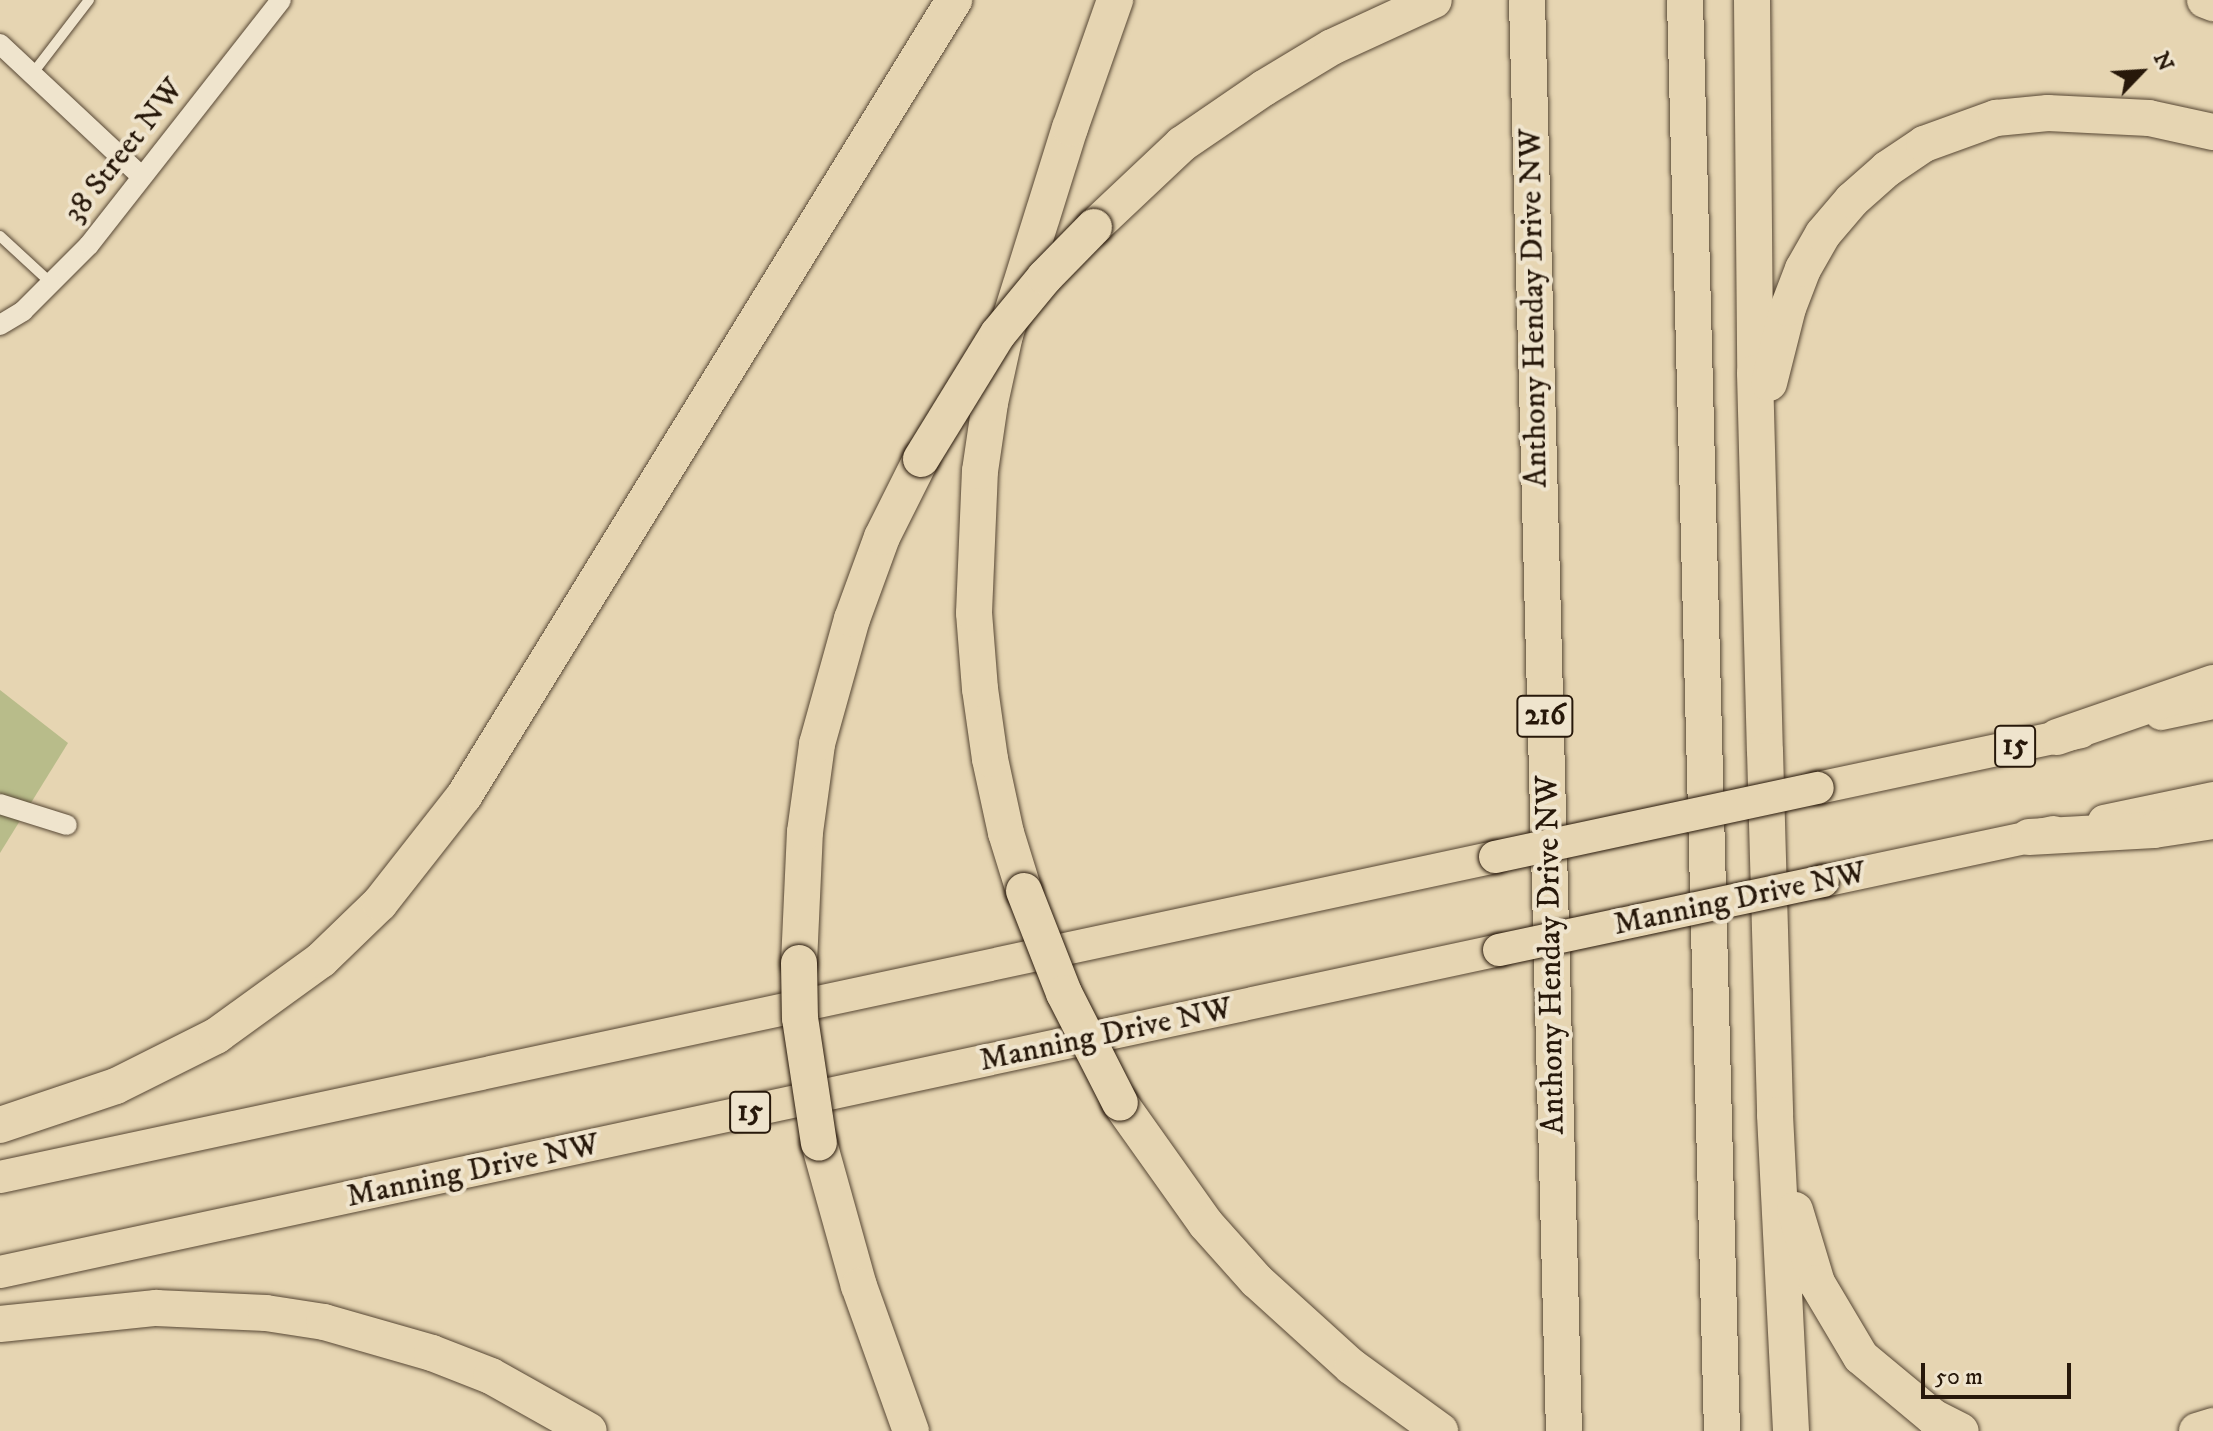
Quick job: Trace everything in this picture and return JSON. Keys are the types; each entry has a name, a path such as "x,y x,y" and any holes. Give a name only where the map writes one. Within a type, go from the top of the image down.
{"highway":[{"path":"0,1125 116,1086 216,1036 321,960 380,903 464,796 954,0"},
{"path":"1115,0 1070,128 1005,335 990,403 980,471 974,613 980,689 1003,818 1024,891 1064,993 1120,1103 1206,1224 1257,1281 1341,1358 1440,1431"},
{"path":"911,1431 859,1286 819,1143 800,1018 799,963 805,832 817,744 852,619 882,537 921,459 998,334 1045,277 1182,144 1264,88 1332,47 1434,0"},
{"name":"Anthony Henday Drive NW","path":"1527,0 1564,1431"},
{"path":"1685,0 1722,1431"},
{"path":"1752,0 1758,492 1775,1115 1791,1431"},
{"path":"2205,0 2213,3"},
{"path":"1758,492 1770,372 1803,269 1832,223 1887,169 1924,144 1996,118 2101,113 2213,132"},
{"path":"2057,737 2213,683"},
{"name":"15","path":"0,1177 2213,703"},
{"name":"Manning Drive NW","path":"0,1272 2213,798"},
{"path":"2029,837 2154,830 2213,821"},
{"path":"1775,1115 1800,1235 1817,1283 1843,1331 1861,1357 1887,1383 1933,1417 1961,1431"},
{"path":"0,1324 156,1308 266,1313 324,1322 432,1353 491,1376 589,1431"},
{"path":"2197,1431 2213,1426"}],"street":[{"name":"38 Street NW","path":"0,325 23,311 89,245 281,0"},
{"path":"0,44 141,176"},
{"path":"0,804 67,825"}],"lane":[{"path":"33,73 89,0"},
{"path":"0,236 51,283"}],"green space":[{"path":"0,690 68,743 0,853"}]}
